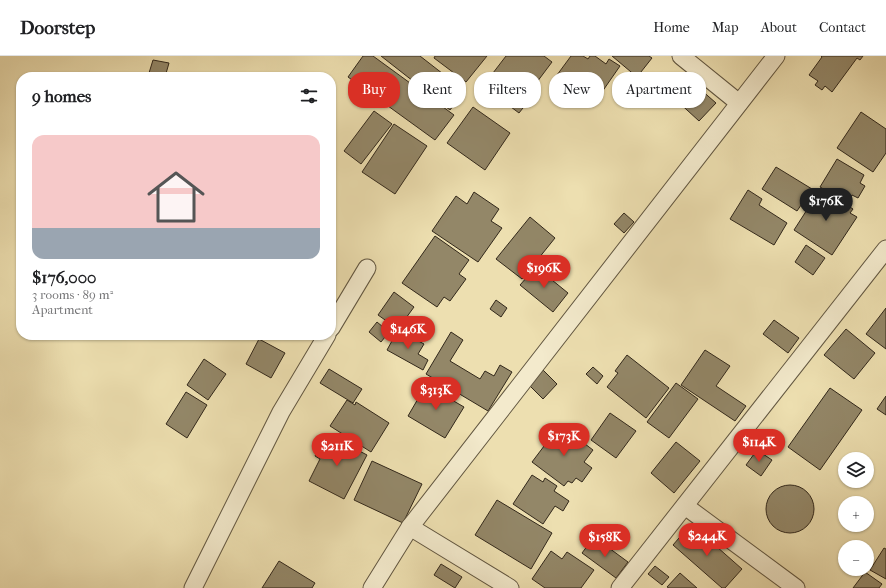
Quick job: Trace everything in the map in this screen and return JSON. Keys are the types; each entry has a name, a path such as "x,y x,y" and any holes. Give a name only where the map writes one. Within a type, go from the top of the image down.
{"street":[{"path":"681,56 739,103"},
{"path":"372,588 410,527 776,56"},
{"path":"620,588 886,249"},
{"path":"336,320 367,268"},
{"path":"192,588 280,412 324,340"},
{"path":"685,506 796,588"},
{"path":"410,527 510,588"}],"building":[{"path":"363,56 373,56 395,72 352,72"},
{"path":"381,56 420,56 441,72 408,72 408,77"},
{"path":"435,56 487,56 466,82 466,72 453,72 434,58"},
{"path":"506,56 544,56 552,62 541,77 541,72 494,72"},
{"path":"571,56 583,56 588,59 590,56 595,56 606,64 609,59 620,66 616,72 612,72 612,78 604,89 604,72 559,72"},
{"path":"612,56 649,56 652,58 641,72 631,72"},
{"path":"821,56 863,56 860,60 857,58 832,92 825,86 822,90 815,85 818,81 809,75 822,57"},
{"path":"153,60 169,63 166,72 149,72"},
{"path":"400,76 408,81 408,108 444,108 454,115 435,140 391,108 400,108"},
{"path":"706,94 716,103 699,121 685,108 706,108"},
{"path":"473,107 510,133 485,170 447,143"},
{"path":"512,108 523,108 519,113"},
{"path":"374,111 392,124 361,164 344,151"},
{"path":"861,112 886,129 886,153 873,172 837,148"},
{"path":"394,124 427,146 395,194 362,172"},
{"path":"837,159 864,175 860,183 865,186 858,198 852,195 848,203 820,187"},
{"path":"776,167 812,189 797,211 762,189"},
{"path":"821,188 853,209 850,213 857,217 832,255 794,230"},
{"path":"748,190 762,199 759,205 787,223 774,245 730,219"},
{"path":"474,192 499,209 491,221 502,228 478,262 432,231 456,196 467,204"},
{"path":"624,213 634,222 624,233 614,224"},
{"path":"530,217 555,238 522,279 496,259"},
{"path":"435,236 469,260 459,274 466,279 450,301 444,297 437,307 402,283"},
{"path":"806,245 825,258 813,275 795,262"},
{"path":"536,267 568,293 553,312 520,285"},
{"path":"394,292 414,307 398,329 378,315"},
{"path":"496,300 507,308 501,317 490,309"},
{"path":"886,308 886,349 866,334"},
{"path":"774,320 799,338 788,353 763,334"},
{"path":"377,322 389,332 381,342 369,332"},
{"path":"846,329 875,353 854,379 824,355"},
{"path":"398,330 424,344 418,354 428,360 423,370 387,350"},
{"path":"451,332 463,340 450,361 480,379 485,371 494,376 500,365 512,372 488,411 426,374"},
{"path":"258,340 285,353 271,378 246,364"},
{"path":"705,350 730,366 716,386 746,406 735,421 681,385"},
{"path":"627,355 669,388 646,418 607,387 618,373 615,371"},
{"path":"204,359 226,374 208,400 187,385"},
{"path":"593,367 603,376 597,384 586,374"},
{"path":"329,369 362,389 353,403 320,383"},
{"path":"543,370 557,384 543,399 529,385"},
{"path":"676,383 698,399 669,438 647,422"},
{"path":"426,385 464,407 445,438 408,416"},
{"path":"830,388 862,410 820,470 788,447"},
{"path":"186,392 207,405 187,438 166,424"},
{"path":"886,396 886,415 877,409"},
{"path":"347,400 355,405 356,402 389,423 371,452 330,426"},
{"path":"610,413 636,431 616,458 591,440"},
{"path":"560,425 593,450 584,462 592,468 582,482 576,478 572,483 568,481 564,486 532,462"},
{"path":"333,437 367,455 344,499 309,481 320,459 315,456 321,445 327,448"},
{"path":"676,442 700,461 674,493 651,473"},
{"path":"757,450 772,460 761,476 746,465"},
{"path":"372,461 422,484 403,523 354,500"},
{"path":"532,475 543,482 545,478 557,486 554,491 569,501 563,511 555,506 543,524 513,504"},
{"path":"790,485 799,487 807,492 812,500 814,509 812,518 807,526 799,531 790,533 781,531 773,526 768,518 766,509 768,500 773,492 781,487"},
{"path":"497,500 552,533 531,569 475,535"},
{"path":"691,524 742,569 725,588 722,588 673,545"},
{"path":"594,537 628,562 616,578 582,553"},
{"path":"884,548 886,549 886,579 874,572 874,564"},
{"path":"551,551 562,559 567,552 594,570 581,588 545,588 532,579"},
{"path":"279,561 315,583 312,588 262,588"},
{"path":"441,564 462,577 455,588 434,575"},
{"path":"655,566 669,577 662,585 648,574"},
{"path":"680,573 697,588 667,587"},
{"path":"862,576 871,576 882,584 879,588 853,588"}]}
